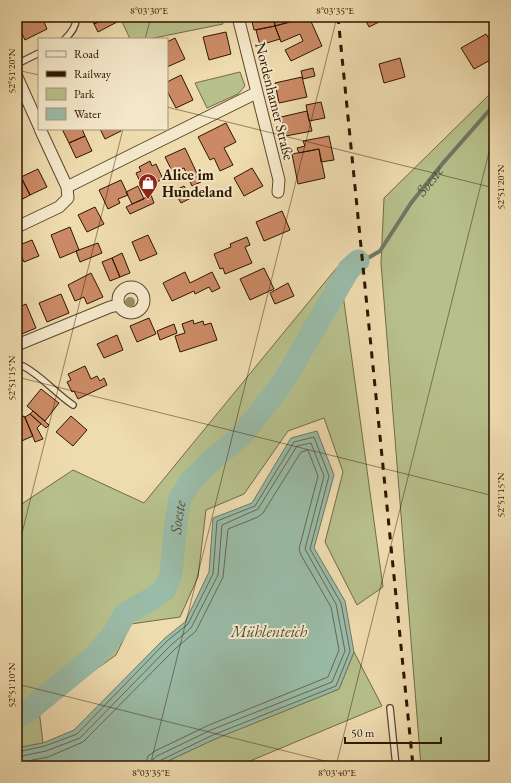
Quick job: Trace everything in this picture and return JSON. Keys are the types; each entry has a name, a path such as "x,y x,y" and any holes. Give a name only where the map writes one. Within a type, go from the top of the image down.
{"street":[{"name":"Nordenhamer Straße","path":"238,17 279,180 278,192"},
{"path":"17,77 38,124"},
{"path":"67,188 256,93"},
{"path":"17,227 59,207 68,198 67,188 40,130"},
{"path":"17,345 118,305"}],"lane":[{"path":"66,38 77,22 76,17"},
{"path":"17,64 38,54"},
{"path":"17,367 23,366 34,372 61,397 73,405"},
{"path":"390,708 396,766"}],"green space":[{"path":"120,17 221,17 223,24 154,38 130,38"},
{"path":"240,72 245,86 238,94 207,108 195,83"},
{"path":"494,90 494,766 421,766 381,263 384,198"},
{"path":"339,265 383,587 357,605 325,542 343,472 324,418 288,431 244,494 206,510 198,577 180,617 131,624 116,655 39,710 43,743 17,748 17,507 73,470 144,503"},
{"path":"354,652 382,706 238,766 157,766 215,739 339,689"}],"water":[{"name":"Mühlenteich","path":"317,431 334,475 314,548 345,601 354,652 339,689 215,739 157,766 17,766 17,748 43,743 74,730 165,638 185,622 209,572 213,518 252,503 291,438"}],"building":[{"path":"21,17 42,17 47,29 25,40 17,23 17,19"},
{"path":"91,17 108,17 94,24"},
{"path":"108,17 115,17 117,22 98,32 94,24"},
{"path":"251,17 274,17 275,26 254,30"},
{"path":"274,17 288,17 289,22 275,26"},
{"path":"309,17 322,46 291,61 285,50 303,41 300,34 281,42 275,26"},
{"path":"364,17 377,17 379,22 369,27"},
{"path":"275,26 280,39 260,45 256,30"},
{"path":"226,32 231,54 209,60 203,37"},
{"path":"486,34 494,47 494,58 474,69 461,48"},
{"path":"175,38 185,59 168,67 168,42"},
{"path":"400,58 405,77 384,83 379,64"},
{"path":"313,68 315,76 303,79 301,71"},
{"path":"181,75 193,100 176,108 168,93 168,82"},
{"path":"302,77 307,97 279,103 275,83"},
{"path":"321,102 325,118 309,121 306,105"},
{"path":"307,111 312,131 286,136 281,117"},
{"path":"226,123 236,142 224,148 233,165 220,171 214,158 210,160 198,137"},
{"path":"62,130 82,130 85,136 69,143"},
{"path":"100,130 120,130 121,131 105,139"},
{"path":"85,136 92,151 76,158 69,143"},
{"path":"329,136 334,160 321,162 319,149 299,153 297,148 305,146 303,141"},
{"path":"185,148 201,182 192,186 184,168 173,173 165,157"},
{"path":"319,149 325,178 298,184 292,154"},
{"path":"150,161 152,166 156,164 163,179 143,188 136,173 141,171 139,167"},
{"path":"252,168 263,186 244,196 234,178"},
{"path":"38,169 47,187 30,195 21,177"},
{"path":"21,177 30,195 19,201 17,197 17,179"},
{"path":"121,180 128,195 118,199 120,203 108,209 99,190"},
{"path":"138,186 144,199 132,204 126,192"},
{"path":"184,186 191,198 181,203 174,191"},
{"path":"151,195 154,203 130,214 126,207"},
{"path":"95,207 104,224 87,232 78,215"},
{"path":"282,211 290,230 264,241 256,222"},
{"path":"70,227 79,250 60,258 51,235"},
{"path":"148,235 157,254 140,261 132,242"},
{"path":"247,237 250,245 245,247 252,263 225,274 223,268 220,269 214,254 231,247 230,244"},
{"path":"32,240 39,256 24,262 17,246"},
{"path":"98,243 102,253 80,262 76,251"},
{"path":"122,253 130,273 120,277 112,258"},
{"path":"112,258 120,277 110,281 102,262"},
{"path":"264,268 274,289 250,300 240,279"},
{"path":"185,272 190,283 212,272 220,288 212,292 209,287 195,294 194,291 172,301 163,283"},
{"path":"91,273 103,297 87,304 84,297 75,301 68,285"},
{"path":"288,283 294,296 275,304 270,293"},
{"path":"61,294 69,313 47,322 39,303"},
{"path":"26,304 36,328 17,336 17,308"},
{"path":"149,318 156,334 137,342 130,326"},
{"path":"193,320 194,324 203,321 204,325 211,323 217,340 180,352 175,336 185,333 182,324"},
{"path":"174,324 177,333 160,340 157,331"},
{"path":"117,335 123,350 104,358 97,344"},
{"path":"85,366 91,379 97,376 100,381 104,378 107,385 78,399 74,391 72,392 67,382 71,380 68,374"},
{"path":"41,389 59,403 45,421 27,406"},
{"path":"33,411 49,425 46,428 30,414"},
{"path":"30,414 41,424 37,428 43,439 35,442 25,417"},
{"path":"24,416 33,436 17,443 17,419"},
{"path":"71,416 87,430 73,446 56,432"}],"waterway":[{"name":"Soeste","path":"368,258 380,251 411,203 443,163 494,105"},
{"name":"Soeste","path":"17,716 29,710 96,655 113,635 125,614 153,598 165,589 171,573 180,498 191,481 212,460 242,435 282,384 349,269 358,261"}],"railway":[{"path":"338,17 413,766"}],"place":[{"name":"Alice im Hundeland","path":"148,200"}]}
